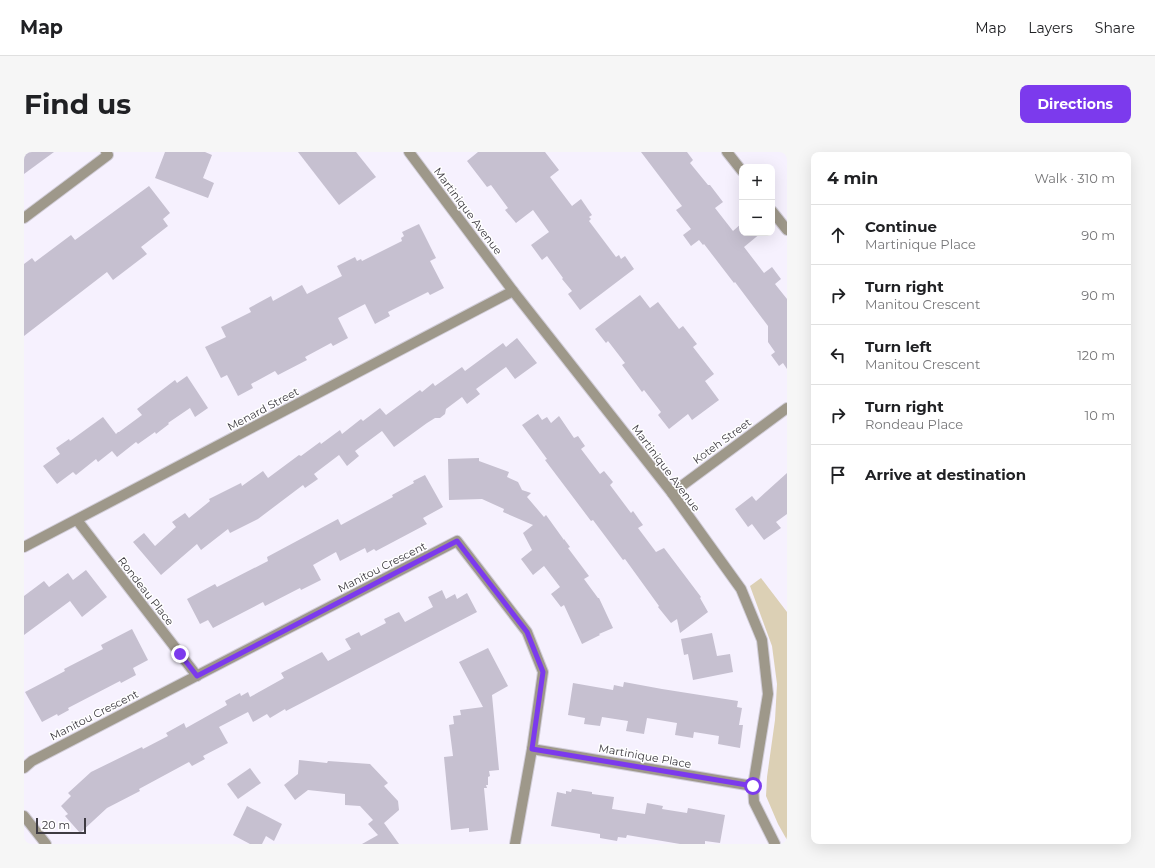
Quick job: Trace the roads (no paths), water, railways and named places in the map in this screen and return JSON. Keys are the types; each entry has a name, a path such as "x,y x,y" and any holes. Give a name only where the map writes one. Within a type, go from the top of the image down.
{"street":[{"path":"24,218 108,155 106,152"},
{"name":"Martinique Avenue","path":"409,152 513,291 672,493 741,589 762,640 768,694 753,786 754,802 775,844"},
{"path":"727,152 739,167"},
{"path":"775,215 787,230"},
{"name":"Menard Street","path":"24,547 513,291"},
{"name":"Koteh Street","path":"672,493 787,408"},
{"name":"Rondeau Place","path":"77,520 197,676"},
{"name":"Manitou Crescent","path":"24,768 32,761 457,541 527,632 543,672 532,749 514,844"},
{"name":"Martinique Place","path":"532,749 753,786"},
{"path":"24,816 46,844"}]}
